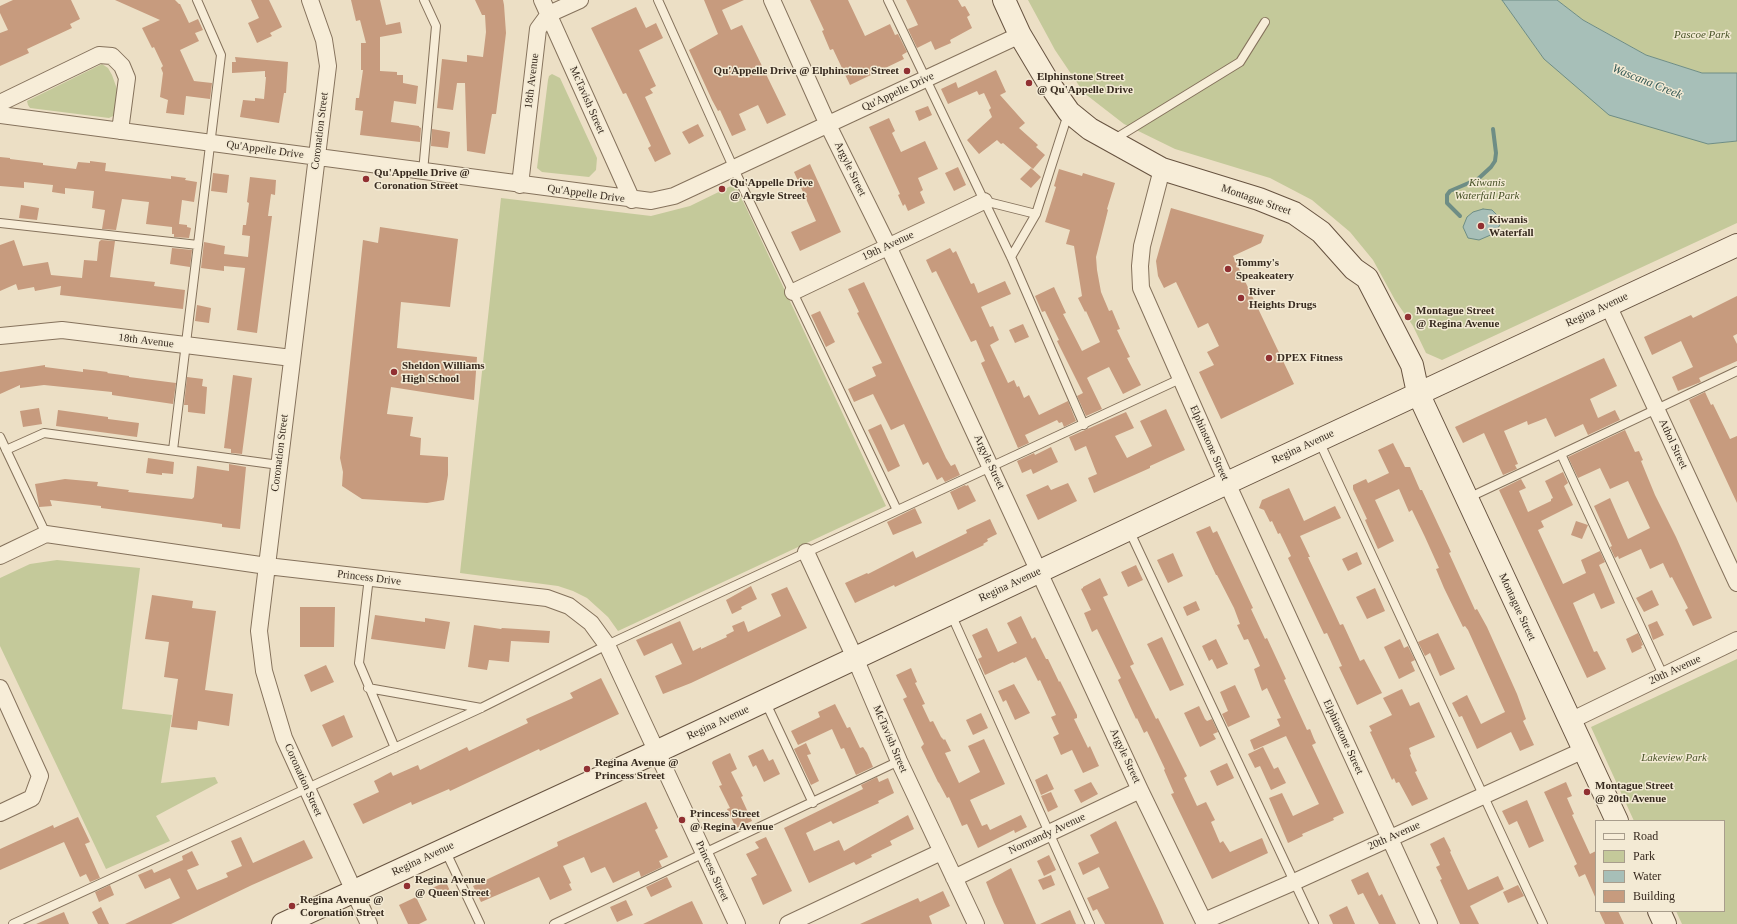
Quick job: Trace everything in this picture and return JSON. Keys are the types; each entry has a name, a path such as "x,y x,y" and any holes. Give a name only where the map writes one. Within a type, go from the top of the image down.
{"street":[{"name":"Coronation Street","path":"310,0 324,40 328,66 259,631 264,671 284,738 306,789 370,924"},
{"name":"McTavish Street","path":"542,0 632,200"},
{"path":"549,14 580,0"},
{"name":"Argyle Street","path":"772,0 828,125 888,246 1040,571 1140,790 1204,922"},
{"path":"1004,0 1020,35 1048,82 1069,112 1090,129 1162,169"},
{"name":"18th Avenue","path":"520,185 538,29 549,14"},
{"name":"Qu'Appelle Drive","path":"0,115 632,200 651,201 674,196 1020,35"},
{"path":"0,103 99,55 112,56 122,66 127,78 120,131"},
{"name":"Montague Street","path":"1162,169 1259,199 1294,212 1321,232 1354,269 1367,278 1412,365 1418,393 1617,820"},
{"name":"Elphinstone Street","path":"1162,169 1142,246 1140,266 1141,288 1180,379 1429,924"},
{"name":"19th Avenue","path":"793,292 984,201"},
{"name":"Regina Avenue","path":"283,924 656,752 1227,482 1737,245"},
{"name":"Athol Street","path":"1608,305 1737,583"},
{"name":"18th Avenue","path":"0,336 62,330 292,358"},
{"path":"0,556 46,534"},
{"name":"Princess Drive","path":"46,534 267,566 547,598 569,606 591,623 607,645 656,752"},
{"name":"McTavish Street","path":"806,552 855,658 899,761 976,924"},
{"name":"20th Avenue","path":"1570,721 1737,640"},
{"path":"0,688 40,776 32,798 0,813"},
{"name":"20th Avenue","path":"1204,922 1584,750"},
{"name":"Princess Street","path":"656,752 736,924"},
{"name":"Normandy Avenue","path":"954,878 1140,790"},
{"path":"788,924 941,852"},
{"path":"1659,912 1665,924"}],"lane":[{"path":"173,450 209,143 221,55 197,0"},
{"path":"422,172 436,26 424,0"},
{"path":"658,0 734,169 897,510"},
{"path":"888,0 1012,257 1084,424"},
{"path":"1111,141 1240,62 1265,22"},
{"path":"1012,257 1036,214 1069,112"},
{"path":"984,201 1036,214"},
{"path":"0,223 198,245"},
{"path":"1467,498 1737,371"},
{"path":"13,924 481,708 607,645 1180,379"},
{"path":"6,450 44,433 279,465"},
{"path":"0,437 46,534"},
{"path":"1318,440 1543,924"},
{"path":"1561,454 1663,675"},
{"path":"1128,529 1314,924"},
{"path":"369,578 359,663 368,688 395,748"},
{"path":"951,613 1090,924"},
{"path":"368,688 481,708"},
{"path":"765,701 813,803"},
{"path":"554,924 813,803 899,761"},
{"path":"445,850 480,924"}],"green space":[{"name":"Kiwanis Waterfall Park","path":"1028,0 1502,0 1544,59 1708,144 1737,141 1737,223 1442,360 1426,353 1413,326 1395,300 1373,260 1350,232 1312,200 1270,178 1175,149 1124,124 1084,93 1055,50"},
{"name":"Pascoe Park","path":"1557,0 1737,0 1737,73 1702,73 1646,55 1583,20"},
{"path":"102,64 108,68 117,89 115,115 109,118 30,108 28,105 27,101"},
{"path":"552,74 560,78 597,158 596,170 589,177 542,172 537,168 548,80 549,76"},
{"path":"735,184 886,506 618,631 608,617 587,598 573,591 558,586 460,573 501,198 651,216 690,206"},
{"path":"57,560 140,568 122,709 172,715 161,783 215,777 218,783 156,816 170,841 106,869 0,646 0,578 30,564"},
{"name":"Lakeview Park","path":"1737,659 1737,924 1682,924 1676,912 1725,912 1725,820 1634,820 1591,727"}],"water":[{"name":"Wascana Creek","path":"1502,0 1557,0 1583,20 1646,55 1702,73 1737,73 1737,141 1708,144 1609,115 1544,59"},
{"name":"Kiwanis Waterfall","path":"1483,209 1492,210 1497,215 1500,225 1493,234 1479,240 1468,238 1463,227 1467,217 1473,212"}],"building":[{"path":"13,0 71,0 80,19 70,24 72,28 27,49 29,53 0,66 0,33 8,30 0,13 0,6"},
{"path":"115,0 175,0 180,4 189,23 198,19 203,30 195,33 199,41 180,50 194,81 212,83 210,99 186,96 184,115 166,113 168,100 160,97 163,73 161,68 163,66 154,47 152,48 142,28 160,20"},
{"path":"251,0 269,0 282,27 270,33 272,36 257,43 248,23 259,18"},
{"path":"351,0 380,0 386,25 400,22 402,33 380,37 380,71 397,72 397,75 403,75 403,83 418,86 416,104 394,101 391,122 419,126 421,128 420,142 360,135 363,111 355,110 356,98 359,98 363,70 361,70 361,43 366,43 360,20 356,21"},
{"path":"475,0 503,0 506,33 496,114 492,114 485,154 467,151 465,83 457,83 453,110 437,108 442,59 467,62 467,55 483,57 486,32 485,15 482,15"},
{"path":"704,0 744,0 722,10 731,30 742,25 786,115 767,124 758,105 739,114 746,130 732,136 720,110 718,111 712,100 689,50 718,34"},
{"path":"810,0 848,0 865,36 890,24 895,35 898,34 907,52 902,55 904,59 850,85 833,49 830,50 822,31 824,30"},
{"path":"906,0 958,0 962,7 965,6 970,15 967,17 972,28 950,40 951,43 935,50 931,41 917,48 908,29 918,25"},
{"path":"636,7 646,28 656,23 663,38 639,50 656,86 650,89 653,93 645,97 671,154 655,162 648,148 651,146 626,93 623,94 591,28"},
{"path":"235,57 288,62 286,93 284,93 279,123 240,117 243,100 255,101 255,98 264,99 266,77 265,71 232,73 232,62 236,62"},
{"path":"996,70 1006,92 1000,95 1025,123 1019,128 1038,145 1036,147 1045,155 1033,169 1003,143 1001,144 997,140 979,154 967,140 992,117 989,110 991,108 984,93 979,95 977,91 948,104 941,89 956,82 958,88"},
{"path":"928,106 932,115 919,121 915,111"},
{"path":"889,118 895,131 892,133 901,152 925,141 938,169 918,178 923,190 920,192 925,203 908,211 905,204 903,206 898,195 900,194 869,127"},
{"path":"698,124 704,136 689,144 682,132"},
{"path":"432,129 450,132 448,148 431,146"},
{"path":"0,157 76,169 78,162 90,163 90,161 106,163 105,171 171,179 171,176 186,178 185,180 197,182 194,202 182,200 179,224 187,225 187,227 191,228 189,238 174,237 174,234 172,234 172,227 146,224 149,202 122,199 116,230 102,229 105,210 92,208 94,191 65,188 65,194 52,192 53,185 24,182 24,188 0,186"},
{"path":"810,164 841,232 800,251 791,232 816,221 794,172"},
{"path":"958,167 966,185 954,191 945,173"},
{"path":"1031,168 1041,177 1031,188 1020,179"},
{"path":"1059,169 1082,176 1083,173 1115,183 1107,209 1096,257 1097,270 1101,292 1109,311 1112,310 1120,329 1117,330 1130,357 1127,358 1141,385 1123,394 1109,367 1090,376 1087,378 1102,409 1086,416 1077,396 1083,393 1057,341 1059,340 1045,311 1042,312 1035,296 1054,287 1066,313 1063,314 1082,351 1100,342 1086,311 1085,312 1078,298 1082,296 1074,246 1066,244 1070,230 1045,222 1056,187 1054,186"},
{"path":"213,173 229,175 227,193 211,191"},
{"path":"250,177 276,180 275,195 271,194 268,216 272,216 257,333 237,330 245,268 224,266 224,271 201,268 204,242 225,246 224,254 248,257 250,236 242,235 243,225 246,225"},
{"path":"21,205 39,208 37,220 19,218"},
{"path":"1171,208 1264,235 1261,243 1233,256 1294,384 1221,419 1199,372 1214,365 1207,352 1219,346 1208,323 1198,328 1176,282 1164,288 1158,276 1156,261"},
{"path":"380,227 458,239 450,307 401,302 397,348 477,357 474,400 391,387 387,414 413,417 410,436 421,438 420,455 448,457 448,475 444,500 427,503 362,499 342,486 343,472 340,458 363,240 378,243"},
{"path":"14,240 23,266 48,262 51,275 82,278 84,260 97,261 99,242 101,240 115,241 110,277 155,282 154,286 185,290 183,309 60,295 61,286 35,291 34,287 18,290 16,284 0,291 0,245"},
{"path":"172,248 192,250 190,267 170,264"},
{"path":"950,248 953,253 956,251 971,284 974,283 978,293 1005,281 1011,294 981,307 990,327 993,326 999,340 990,345 1008,383 1014,380 1017,387 1019,386 1024,398 1029,395 1039,415 1068,401 1076,421 1064,427 1062,422 1059,423 1057,420 1025,435 1029,443 1018,448 981,363 985,361 976,340 971,342 936,271 932,273 926,260"},
{"path":"864,282 946,458 951,466 955,464 960,475 945,482 942,477 937,480 928,462 923,465 904,424 891,430 873,394 854,402 848,389 876,376 872,367 882,363 857,313 859,312 848,289"},
{"path":"1737,296 1737,334 1733,336 1737,344 1737,361 1699,378 1701,382 1678,391 1672,377 1693,367 1681,341 1652,355 1644,337 1691,315 1693,318"},
{"path":"197,305 211,308 209,323 195,321"},
{"path":"820,311 835,342 826,347 811,315"},
{"path":"1023,324 1029,337 1015,343 1009,330"},
{"path":"1604,358 1617,386 1590,399 1598,418 1615,410 1620,420 1588,435 1583,424 1555,437 1546,418 1528,425 1527,421 1504,431 1518,464 1515,465 1517,469 1503,475 1484,433 1463,443 1455,427"},
{"path":"45,365 45,367 83,372 83,369 108,372 107,373 129,377 176,383 173,404 112,395 112,392 44,385 20,388 20,385 0,394 0,372"},
{"path":"233,375 252,378 242,454 231,453 231,449 224,448"},
{"path":"187,377 203,379 202,386 207,387 205,414 188,412 188,405 184,405"},
{"path":"1705,392 1711,405 1713,404 1730,439 1737,436 1737,503 1689,400"},
{"path":"39,408 42,424 23,427 20,411"},
{"path":"1166,409 1185,450 1150,466 1150,468 1094,493 1088,478 1097,474 1086,446 1075,451 1069,437 1126,412 1134,428 1115,436 1127,458 1152,446 1140,421"},
{"path":"58,410 139,423 137,437 56,426"},
{"path":"881,424 900,466 888,472 868,430"},
{"path":"1625,430 1635,452 1639,451 1643,460 1641,461 1655,495 1676,537 1712,618 1693,626 1685,610 1688,608 1663,563 1650,569 1641,549 1619,559 1618,556 1615,558 1610,547 1612,546 1594,506 1610,498 1628,539 1650,528 1628,481 1610,489 1600,468 1578,478 1568,457"},
{"path":"1393,443 1405,467 1410,467 1420,490 1422,490 1451,552 1449,553 1475,610 1477,609 1487,627 1517,694 1526,719 1523,721 1534,745 1520,751 1511,732 1477,749 1462,716 1459,717 1452,703 1467,695 1481,724 1505,712 1468,630 1465,626 1463,627 1444,588 1436,569 1439,568 1425,537 1412,510 1409,512 1399,489 1375,500 1394,541 1378,549 1365,520 1367,519 1353,489 1353,485 1366,479 1368,483 1389,473 1378,450"},
{"path":"1051,447 1058,462 1033,474 1031,469 1022,473 1017,461 1034,453 1035,455"},
{"path":"148,458 174,462 173,474 162,473 162,475 146,473"},
{"path":"229,464 246,467 240,529 222,527 222,524 50,500 52,506 39,507 35,484 65,479 98,482 97,486 129,490 128,492 192,499 194,497 197,466 229,471"},
{"path":"1563,472 1568,483 1564,486 1573,505 1541,521 1544,527 1538,530 1563,584 1586,573 1581,560 1600,551 1605,562 1599,565 1615,603 1601,609 1594,593 1573,603 1594,652 1597,651 1606,669 1587,678 1499,490 1521,479 1526,488 1519,491 1528,512 1551,501 1553,498 1545,481"},
{"path":"1068,483 1077,501 1038,520 1026,495 1048,485 1051,490"},
{"path":"968,485 976,501 958,510 950,492"},
{"path":"1289,488 1304,521 1335,506 1341,518 1300,536 1310,557 1308,557 1340,625 1343,624 1360,661 1364,659 1382,693 1357,705 1339,667 1342,666 1327,633 1324,634 1288,558 1291,556 1280,533 1278,534 1272,521 1270,522 1264,510 1259,508 1262,500"},
{"path":"915,508 922,523 893,535 887,522"},
{"path":"990,519 997,534 987,539 988,541 983,544 984,545 895,587 894,585 855,603 845,583 867,573 868,574 913,551 916,558 967,533 966,530"},
{"path":"1576,521 1588,525 1582,539 1571,535"},
{"path":"1210,526 1213,533 1217,531 1253,608 1251,609 1265,639 1267,638 1286,679 1284,680 1307,730 1310,729 1316,743 1312,745 1344,813 1333,818 1334,820 1302,834 1303,836 1288,843 1269,798 1282,793 1293,816 1319,804 1286,736 1254,750 1250,740 1280,726 1277,719 1281,718 1267,688 1262,691 1254,669 1260,666 1248,639 1244,640 1237,625 1240,624 1234,608 1216,575 1196,532"},
{"path":"1357,552 1362,564 1348,571 1342,559"},
{"path":"1173,553 1183,576 1168,583 1157,560"},
{"path":"1136,565 1143,580 1128,587 1121,572"},
{"path":"1100,578 1108,595 1103,597 1134,664 1130,666 1156,719 1158,718 1187,776 1184,778 1197,806 1206,802 1215,820 1211,822 1220,843 1223,841 1230,852 1262,838 1268,853 1212,879 1171,794 1174,793 1164,770 1165,769 1147,731 1144,733 1137,718 1136,719 1118,680 1121,678 1097,629 1092,632 1084,613 1091,610 1081,589"},
{"path":"751,586 757,599 741,607 742,609 732,614 726,600"},
{"path":"787,587 807,628 691,683 663,694 655,676 682,664 672,643 644,656 636,640 680,621 693,651 701,647 701,649 727,637 726,635 734,631 732,626 744,621 748,632 781,616 771,594"},
{"path":"1375,588 1385,611 1367,619 1356,597"},
{"path":"1652,590 1659,605 1644,612 1636,598"},
{"path":"152,595 193,601 192,608 216,611 205,690 233,694 229,726 198,721 197,730 171,727 178,679 164,677 169,642 145,639"},
{"path":"1196,601 1200,610 1187,616 1183,607"},
{"path":"300,607 335,607 334,647 300,647"},
{"path":"375,615 425,622 425,618 450,622 445,649 371,639"},
{"path":"1021,616 1032,639 1035,637 1059,682 1060,681 1077,715 1077,718 1074,719 1088,748 1090,746 1099,766 1083,773 1072,750 1061,755 1053,737 1059,734 1051,717 1056,715 1040,680 1038,681 1026,657 985,675 978,659 982,657 972,635 987,628 998,652 1017,643 1007,623"},
{"path":"1657,621 1664,635 1653,640 1648,625"},
{"path":"474,625 501,629 550,631 549,643 511,641 509,662 489,660 487,670 468,667"},
{"path":"1438,633 1455,669 1440,676 1430,653 1425,656 1418,642"},
{"path":"1638,633 1643,645 1641,646 1642,648 1632,653 1626,639"},
{"path":"1162,637 1184,685 1170,691 1147,644"},
{"path":"1216,639 1228,664 1217,669 1212,659 1209,661 1202,646"},
{"path":"1400,639 1404,648 1408,646 1415,660 1411,662 1415,671 1399,679 1384,647"},
{"path":"326,665 334,682 311,692 304,675"},
{"path":"911,668 917,682 915,683 925,704 922,705 930,722 933,721 941,737 944,740 945,739 951,751 945,753 959,783 980,772 968,746 984,739 1005,784 970,800 982,826 987,824 990,830 1021,815 1027,827 1015,833 1014,830 978,848 967,824 962,826 949,797 947,798 938,782 921,747 924,744 903,699 907,697 896,675"},
{"path":"601,678 619,714 540,751 539,749 450,791 449,789 412,805 411,802 363,824 353,804 379,792 374,781 391,772 393,776 418,765 420,770 467,747 469,751 528,723 526,719 573,698 570,693"},
{"path":"1014,684 1030,713 1015,720 1006,700 1003,702 998,691"},
{"path":"1235,685 1250,717 1228,727 1222,714 1228,711 1220,692"},
{"path":"1402,689 1410,706 1419,702 1435,737 1409,748 1410,755 1417,771 1415,772 1428,799 1412,806 1399,782 1396,783 1394,778 1392,780 1370,732 1372,731 1369,726 1392,715 1383,698"},
{"path":"835,704 847,728 850,727 860,748 863,747 873,767 856,775 844,748 841,749 832,729 798,745 791,731 820,717 818,712"},
{"path":"1199,706 1207,721 1212,719 1218,732 1213,734 1216,739 1200,747 1184,713"},
{"path":"981,713 988,728 973,735 966,720"},
{"path":"344,715 353,737 332,747 322,725"},
{"path":"806,743 811,754 807,755 819,781 811,785 794,749"},
{"path":"1263,747 1274,769 1278,767 1286,783 1271,790 1260,766 1255,768 1248,754"},
{"path":"763,749 769,761 773,759 780,774 764,782 756,765 753,767 748,756"},
{"path":"730,753 737,769 731,772 743,796 741,797 752,821 736,828 727,809 730,808 719,786 722,785 712,763 713,761"},
{"path":"1227,763 1234,778 1217,786 1210,771"},
{"path":"1047,774 1054,789 1041,795 1035,780"},
{"path":"877,777 879,782 888,778 894,793 878,801 879,803 833,824 831,821 806,833 814,851 839,840 844,851 908,815 914,829 890,841 892,845 871,855 872,857 856,865 854,862 809,883 784,828 863,789 861,785"},
{"path":"1091,782 1098,794 1081,803 1074,790"},
{"path":"1566,782 1572,796 1567,798 1574,814 1572,815 1590,854 1595,852 1595,897 1585,874 1579,877 1574,866 1577,864 1544,792"},
{"path":"1051,792 1058,807 1048,812 1041,796"},
{"path":"1527,800 1544,841 1529,848 1517,821 1509,825 1502,811"},
{"path":"646,802 658,828 655,830 668,857 659,861 662,867 641,877 639,871 613,883 605,867 591,873 584,857 563,866 571,883 569,884 572,890 550,900 539,877 481,902 473,886 558,846 557,842"},
{"path":"78,817 90,842 85,844 100,878 90,882 86,874 80,877 64,842 0,870 0,849 53,825 54,828"},
{"path":"1116,821 1164,924 1105,924 1097,909 1093,911 1087,898 1109,888 1099,867 1083,875 1078,863 1099,853 1090,835"},
{"path":"241,837 253,863 304,840 313,858 252,885 171,924 125,924 180,898 170,878 145,889 138,875 152,869 154,873 183,860 182,856 192,851 199,865 187,870 197,890 228,877 226,873 242,866 231,841"},
{"path":"766,837 792,891 763,905 751,878 757,875 746,854 759,848 755,842"},
{"path":"1444,837 1468,890 1498,876 1504,889 1470,906 1479,924 1460,924 1440,880 1442,879 1436,867 1440,865 1430,844"},
{"path":"1049,855 1056,870 1044,876 1037,861"},
{"path":"1011,868 1036,924 1004,924 994,902 986,882"},
{"path":"1368,872 1379,896 1382,894 1396,924 1379,924 1363,893 1358,895 1351,880"},
{"path":"1051,875 1055,885 1043,890 1038,880"},
{"path":"667,877 672,887 651,897 646,887"},
{"path":"446,882 450,891 437,897 432,888"},
{"path":"110,885 114,895 99,902 95,892"},
{"path":"1518,885 1524,896 1508,903 1503,892"},
{"path":"943,891 950,906 929,916 932,924 860,924 918,898 920,902"},
{"path":"416,897 427,920 419,924 408,924 399,905"},
{"path":"626,900 633,915 617,922 610,907"},
{"path":"692,901 703,924 643,924 683,905"},
{"path":"1347,906 1355,924 1333,924 1329,915"},
{"path":"101,907 109,924 98,924 92,912"},
{"path":"1070,910 1076,924 1040,924"},
{"path":"64,912 69,924 36,924"},
{"path":"1599,912 1618,912 1624,924 1605,924"}],"waterway":[{"path":"1460,216 1447,203 1447,195 1450,191 1478,179 1491,167 1495,161 1496,153 1493,129"}],"place":[{"name":"Qu'Appelle Drive @ Elphinstone Street","path":"907,71"},
{"name":"Elphinstone Street @ Qu'Appelle Drive","path":"1029,83"},
{"name":"Qu'Appelle Drive @ Coronation Street","path":"366,179"},
{"name":"Qu'Appelle Drive @ Argyle Street","path":"722,189"},
{"name":"Kiwanis Waterfall","path":"1481,226"},
{"name":"Tommy's Speakeatery","path":"1228,269"},
{"name":"River Heights Drugs","path":"1241,298"},
{"name":"Montague Street @ Regina Avenue","path":"1408,317"},
{"name":"DPEX Fitness","path":"1269,358"},
{"name":"Sheldon Williams High School","path":"394,372"},
{"name":"Regina Avenue @ Princess Street","path":"587,769"},
{"name":"Montague Street @ 20th Avenue","path":"1587,792"},
{"name":"Princess Street @ Regina Avenue","path":"682,820"},
{"name":"Regina Avenue @ Queen Street","path":"407,886"},
{"name":"Regina Avenue @ Coronation Street","path":"292,906"}]}
